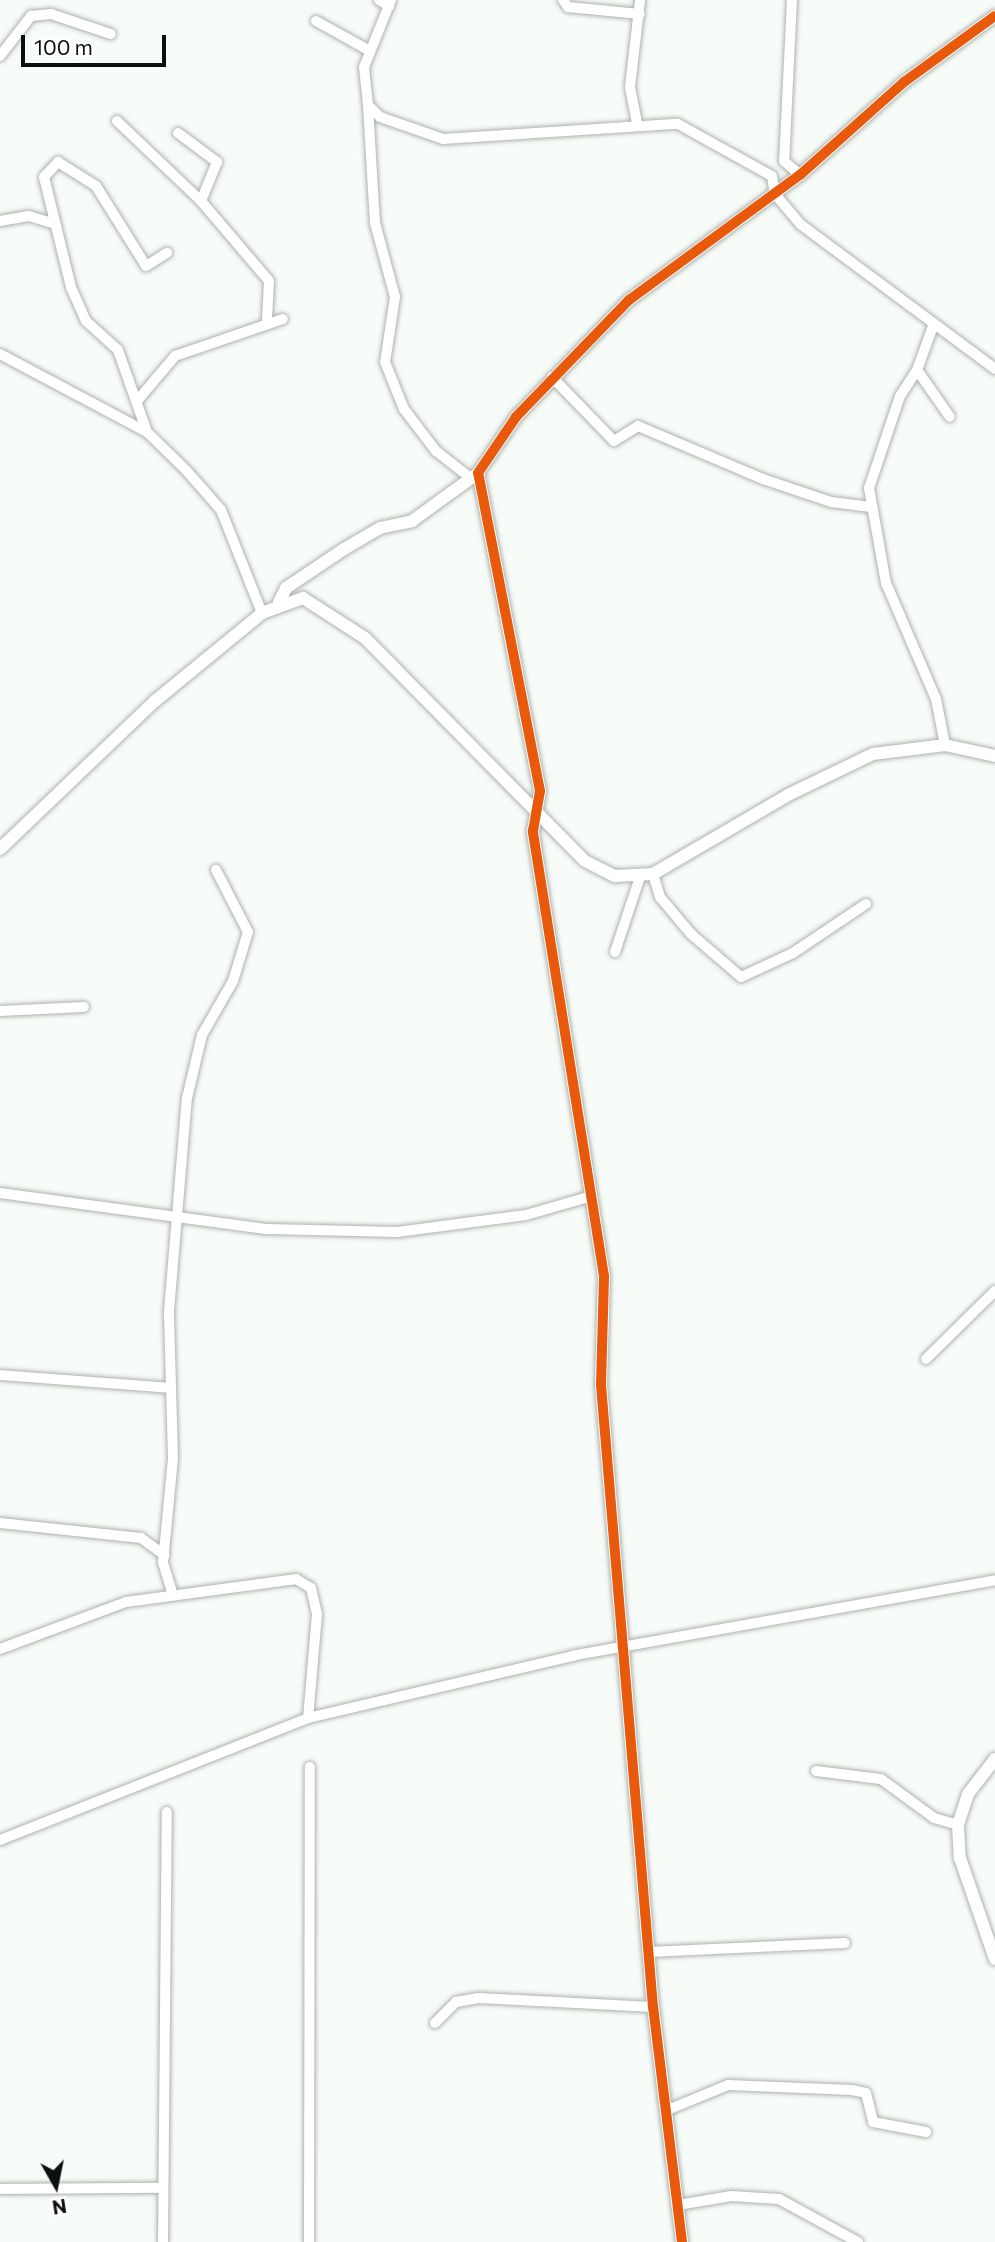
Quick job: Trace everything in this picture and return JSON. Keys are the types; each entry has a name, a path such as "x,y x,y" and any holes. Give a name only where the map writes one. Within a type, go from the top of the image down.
{"street":[{"path":"563,0 568,6 640,15"},
{"path":"637,123 630,88 640,0"},
{"path":"792,0 783,162 800,175"},
{"path":"386,2 368,50 368,105 375,223 395,297 384,362 404,409 436,451 473,474 536,777 538,809 533,831 604,1276 601,1385 625,1646 653,2007 682,2242"},
{"path":"0,56 32,16 51,14 111,34"},
{"path":"0,849 108,742 262,613 279,602 303,575 380,528 412,522 473,474 552,377 629,300 800,175 904,82 995,16"},
{"path":"316,21 368,50"},
{"path":"368,105 380,117 443,139 637,123 678,124 752,161 772,176 775,194 800,224 933,326 995,369"},
{"path":"117,121 201,201 268,281 267,320"},
{"path":"178,133 216,162 201,201"},
{"path":"147,432 118,350 86,321 52,223 44,177 58,162 96,186 146,266 167,253"},
{"path":"0,220 29,216 52,223"},
{"path":"137,401 175,356 267,320 284,319"},
{"path":"933,326 917,370 900,396 869,488 886,583 936,699 945,745"},
{"path":"0,354 147,432 221,510 262,613"},
{"path":"917,370 950,417"},
{"path":"552,377 614,440 638,426 763,479 831,502 872,507"},
{"path":"279,602 303,598 343,620 515,791 538,809 603,872 646,876 846,766 904,747 945,745 995,756"},
{"path":"515,791 536,777"},
{"path":"172,1592 164,1555 172,1388 175,1217 191,1072 248,932 216,870"},
{"path":"646,876 691,933 741,977 793,953 866,904"},
{"path":"615,952 646,876"},
{"path":"0,1011 84,1007"},
{"path":"0,1193 268,1229 397,1232 526,1215 592,1196"},
{"path":"926,1359 995,1291"},
{"path":"0,1375 172,1388"},
{"path":"0,1523 141,1538 164,1555"},
{"path":"0,1840 308,1718 625,1646 995,1580"},
{"path":"0,1649 67,1619 172,1592 304,1581 316,1596 317,1614 308,1718"},
{"path":"995,1759 968,1794 958,1825 960,1858 995,1959"},
{"path":"309,2242 310,1767"},
{"path":"816,1771 881,1779 934,1818 958,1825"},
{"path":"163,2242 167,1812"},
{"path":"648,1952 845,1943"},
{"path":"435,2023 456,2002 479,1998 653,2007"},
{"path":"665,2111 728,2085 852,2090 866,2093 873,2122 926,2132"},
{"path":"0,2189 163,2188"},
{"path":"678,2206 731,2196 779,2199 858,2242"}],"cycle path":[{"path":"682,2242 653,2007 601,1385 604,1276 533,831 540,791 478,473 516,417 629,300 800,175 904,82 995,16"}]}
